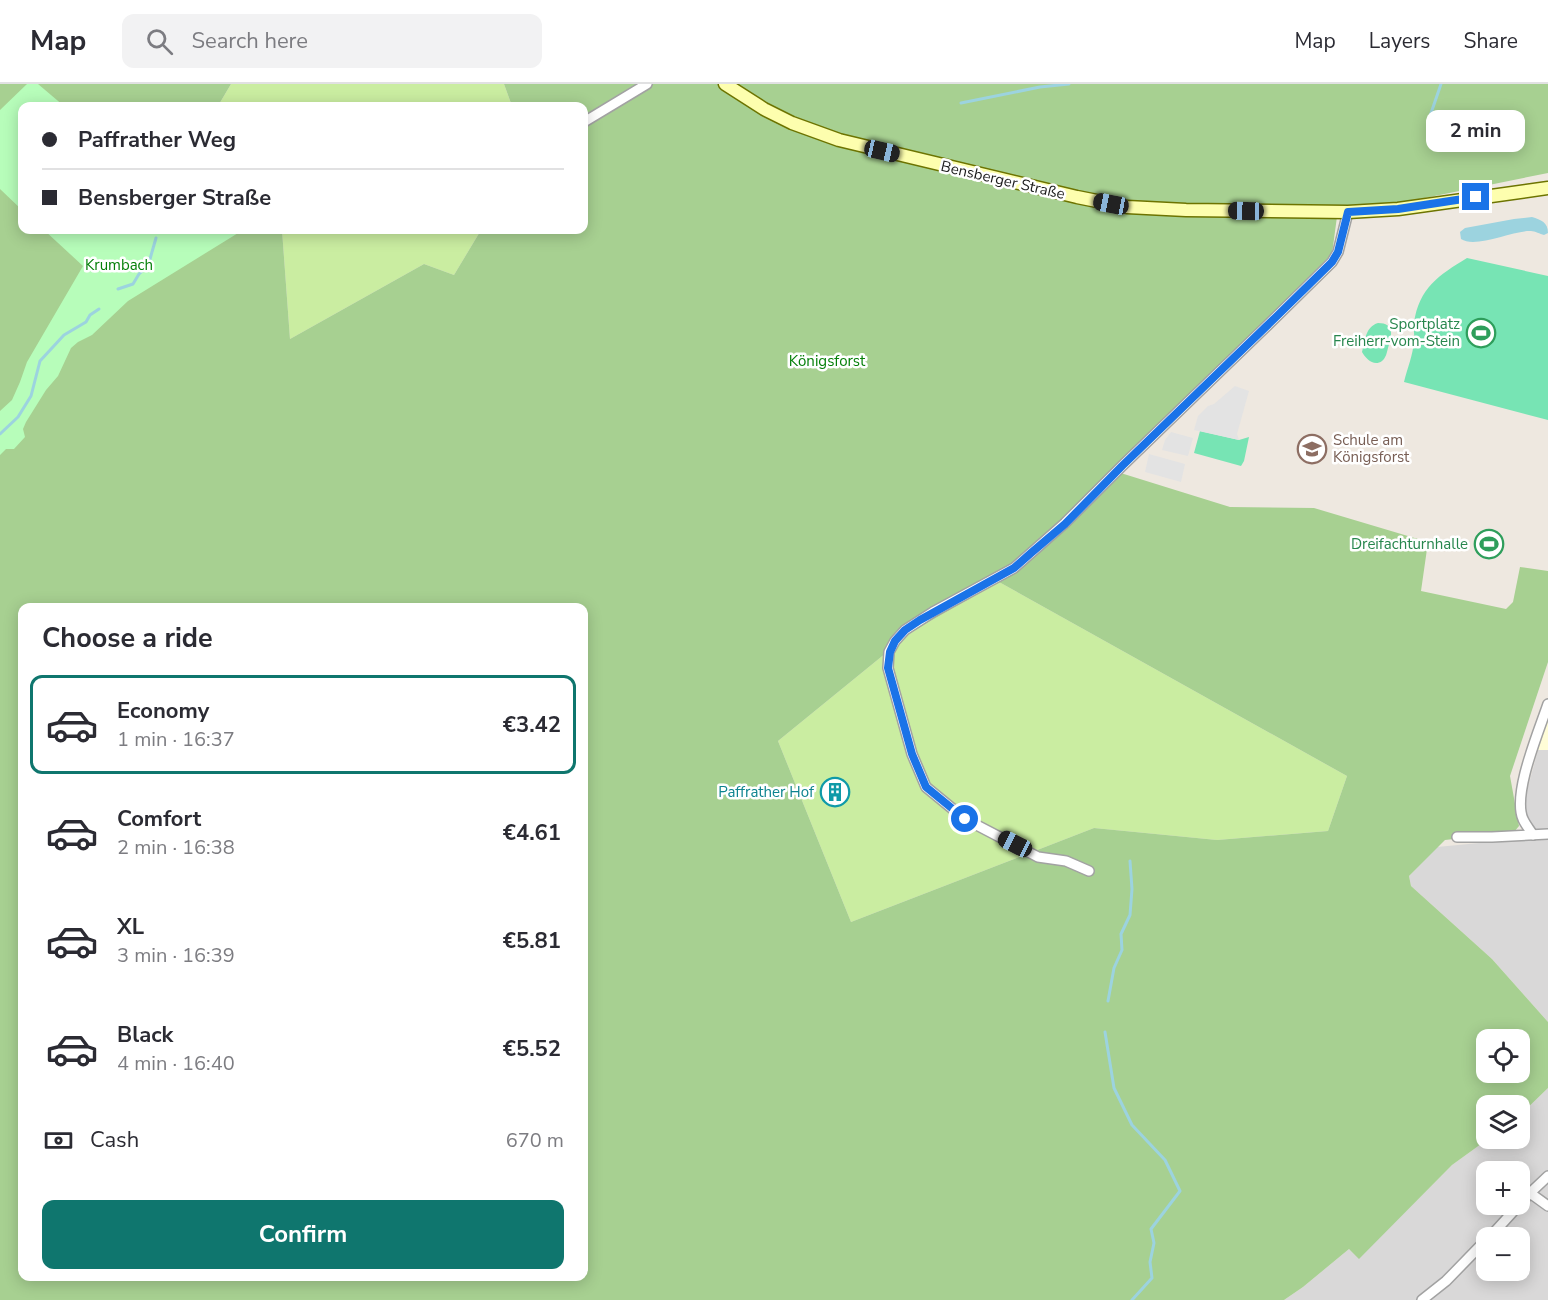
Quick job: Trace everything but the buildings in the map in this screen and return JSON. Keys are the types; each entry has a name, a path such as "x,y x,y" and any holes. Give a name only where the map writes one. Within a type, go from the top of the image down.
{"main road":[{"name":"Bensberger Straße","path":"725,84 764,109 792,123 839,140 1127,207 1348,212 1398,209 1476,197"},
{"path":"1476,197 1548,180"},
{"path":"1476,197 1548,188"}],"street":[{"path":"588,120 646,84"},
{"path":"1089,871 1066,861 1038,857 965,819 926,787 912,754 888,668 890,652 895,641 905,630 933,612 1014,568 1065,524 1332,262 1338,252 1348,212"},
{"path":"1533,835 1522,818 1520,802 1522,784 1548,704"},
{"path":"1457,837 1548,834"},
{"path":"1548,1176 1530,1192 1548,1206"},
{"path":"1498,1227 1509,1215"},
{"path":"1422,1300 1446,1281 1476,1250"}],"shaded area":[{"path":"1235,386 1249,391 1237,434 1239,440 1194,430 1198,416"},
{"path":"1171,432 1193,438 1188,456 1162,450"},
{"path":"1149,454 1185,464 1181,482 1145,472"},
{"path":"1548,719 1548,750 1538,750"},
{"path":"1538,750 1548,750 1548,1022 1492,959 1411,886 1409,876 1437,847 1531,838 1525,813 1525,798"},
{"path":"1548,1088 1548,1300 1284,1300 1349,1249 1359,1258 1452,1165 1476,1148 1530,1149 1530,1105"}],"green space":[{"name":"Königsforst","path":"0,84 231,84 220,102 18,102 18,234 282,234 290,339 424,264 454,275 479,234 588,234 588,102 511,102 504,84 1548,84 1548,173 1390,205 1338,209 1332,254 1111,470 1230,507 1314,508 1428,542 1421,591 1506,609 1513,602 1520,567 1548,571 1548,662 1510,776 1519,826 1514,832 1445,840 1409,876 1411,886 1492,959 1548,1022 1548,1088 1530,1105 1530,1095 1476,1095 1476,1148 1452,1165 1359,1259 1349,1249 1284,1300 0,1300","holes":["999,582 1347,776 1328,831 1217,840 1094,828 851,922 778,741 913,631"]},
{"path":"27,84 38,84 59,102 18,102 18,206 0,189 0,110"},
{"path":"231,84 504,84 511,102 220,102"},
{"name":"Krumbach","path":"48,234 237,234 128,301 92,335 71,348 58,376 46,390 26,422 23,429 25,437 14,449 6,449 0,455 0,411 12,400 27,362 83,266"},
{"path":"282,234 479,234 454,275 424,264 290,339"},
{"name":"Sportplatz Freiherr-vom-Stein","path":"1467,258 1548,276 1548,420 1404,382 1412,351 1414,323 1420,300 1439,277"},
{"path":"1378,323 1387,325 1391,335 1385,357 1379,363 1373,363 1362,352 1368,331"},
{"path":"1200,431 1239,440 1249,437 1241,466 1194,453"},
{"path":"999,582 1347,776 1328,831 1217,840 1094,828 851,922 778,741 913,631"}],"water":[{"path":"1532,217 1545,224 1548,233 1544,235 1533,231 1523,231 1476,242 1461,239 1460,232 1465,228"}],"waterway":[{"path":"961,103 1040,87 1069,84"},
{"path":"1428,122 1441,84"},
{"path":"118,289 133,284 148,266 156,238"},
{"path":"0,434 18,417 31,396 40,361 64,335 86,322 90,315 99,309"},
{"path":"1108,1001 1114,968 1122,950 1121,934 1130,915 1132,889 1130,861"},
{"path":"1105,1032 1114,1088 1132,1125 1165,1160 1180,1191 1151,1229 1154,1243 1150,1262 1152,1278 1132,1300"}],"place":[{"name":"Sportplatz Freiherr-vom-Stein","path":"1481,333"},
{"name":"Schule am Königsforst","path":"1312,449"},
{"name":"Dreifachturnhalle","path":"1489,544"},
{"name":"Paffrather Hof","path":"835,792"}],"route":[{"path":"965,819 926,787 912,754 888,668 890,652 895,641 905,630 933,612 1014,568 1065,524 1332,262 1342,241 1348,212 1398,209 1476,197"}]}
